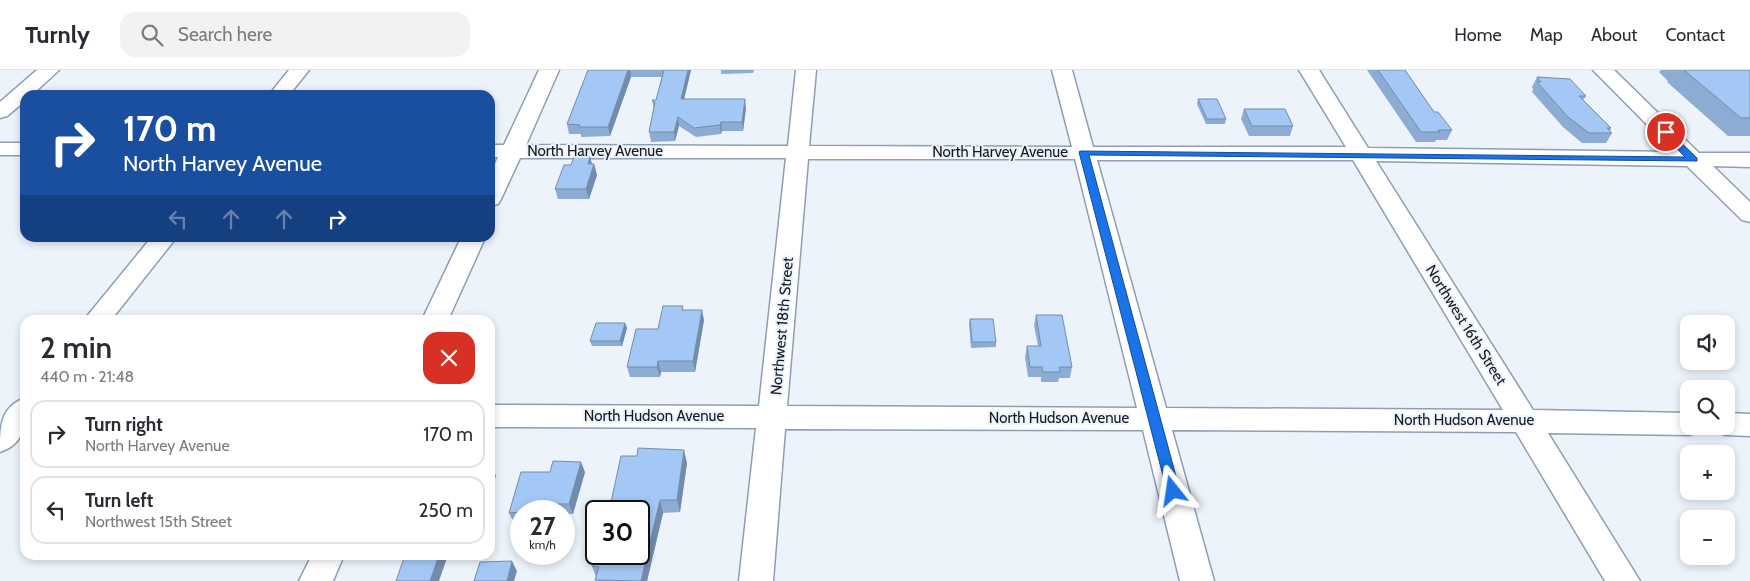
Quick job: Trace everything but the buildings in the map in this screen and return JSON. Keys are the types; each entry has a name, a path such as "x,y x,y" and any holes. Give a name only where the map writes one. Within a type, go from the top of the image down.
{"street":[{"path":"26,90 49,70"},
{"path":"283,90 299,70"},
{"path":"495,189 549,70"},
{"name":"Northwest 18th Street","path":"756,581 806,70"},
{"path":"1062,70 1197,581"},
{"name":"Northwest 16th Street","path":"1309,70 1623,581"},
{"path":"1603,70 1750,215"},
{"path":"0,112 20,95"},
{"path":"0,149 20,149"},
{"name":"North Harvey Avenue","path":"495,150 1360,154 1750,160"},
{"path":"101,315 161,242"},
{"path":"437,315 471,242"},
{"path":"0,440 18,412"},
{"name":"North Hudson Avenue","path":"495,416 1525,421 1680,424"},
{"path":"1735,424 1750,425"},
{"path":"316,581 326,560"}],"route":[{"path":"1173,491 1083,152 1360,154 1694,160 1666,132"}]}
